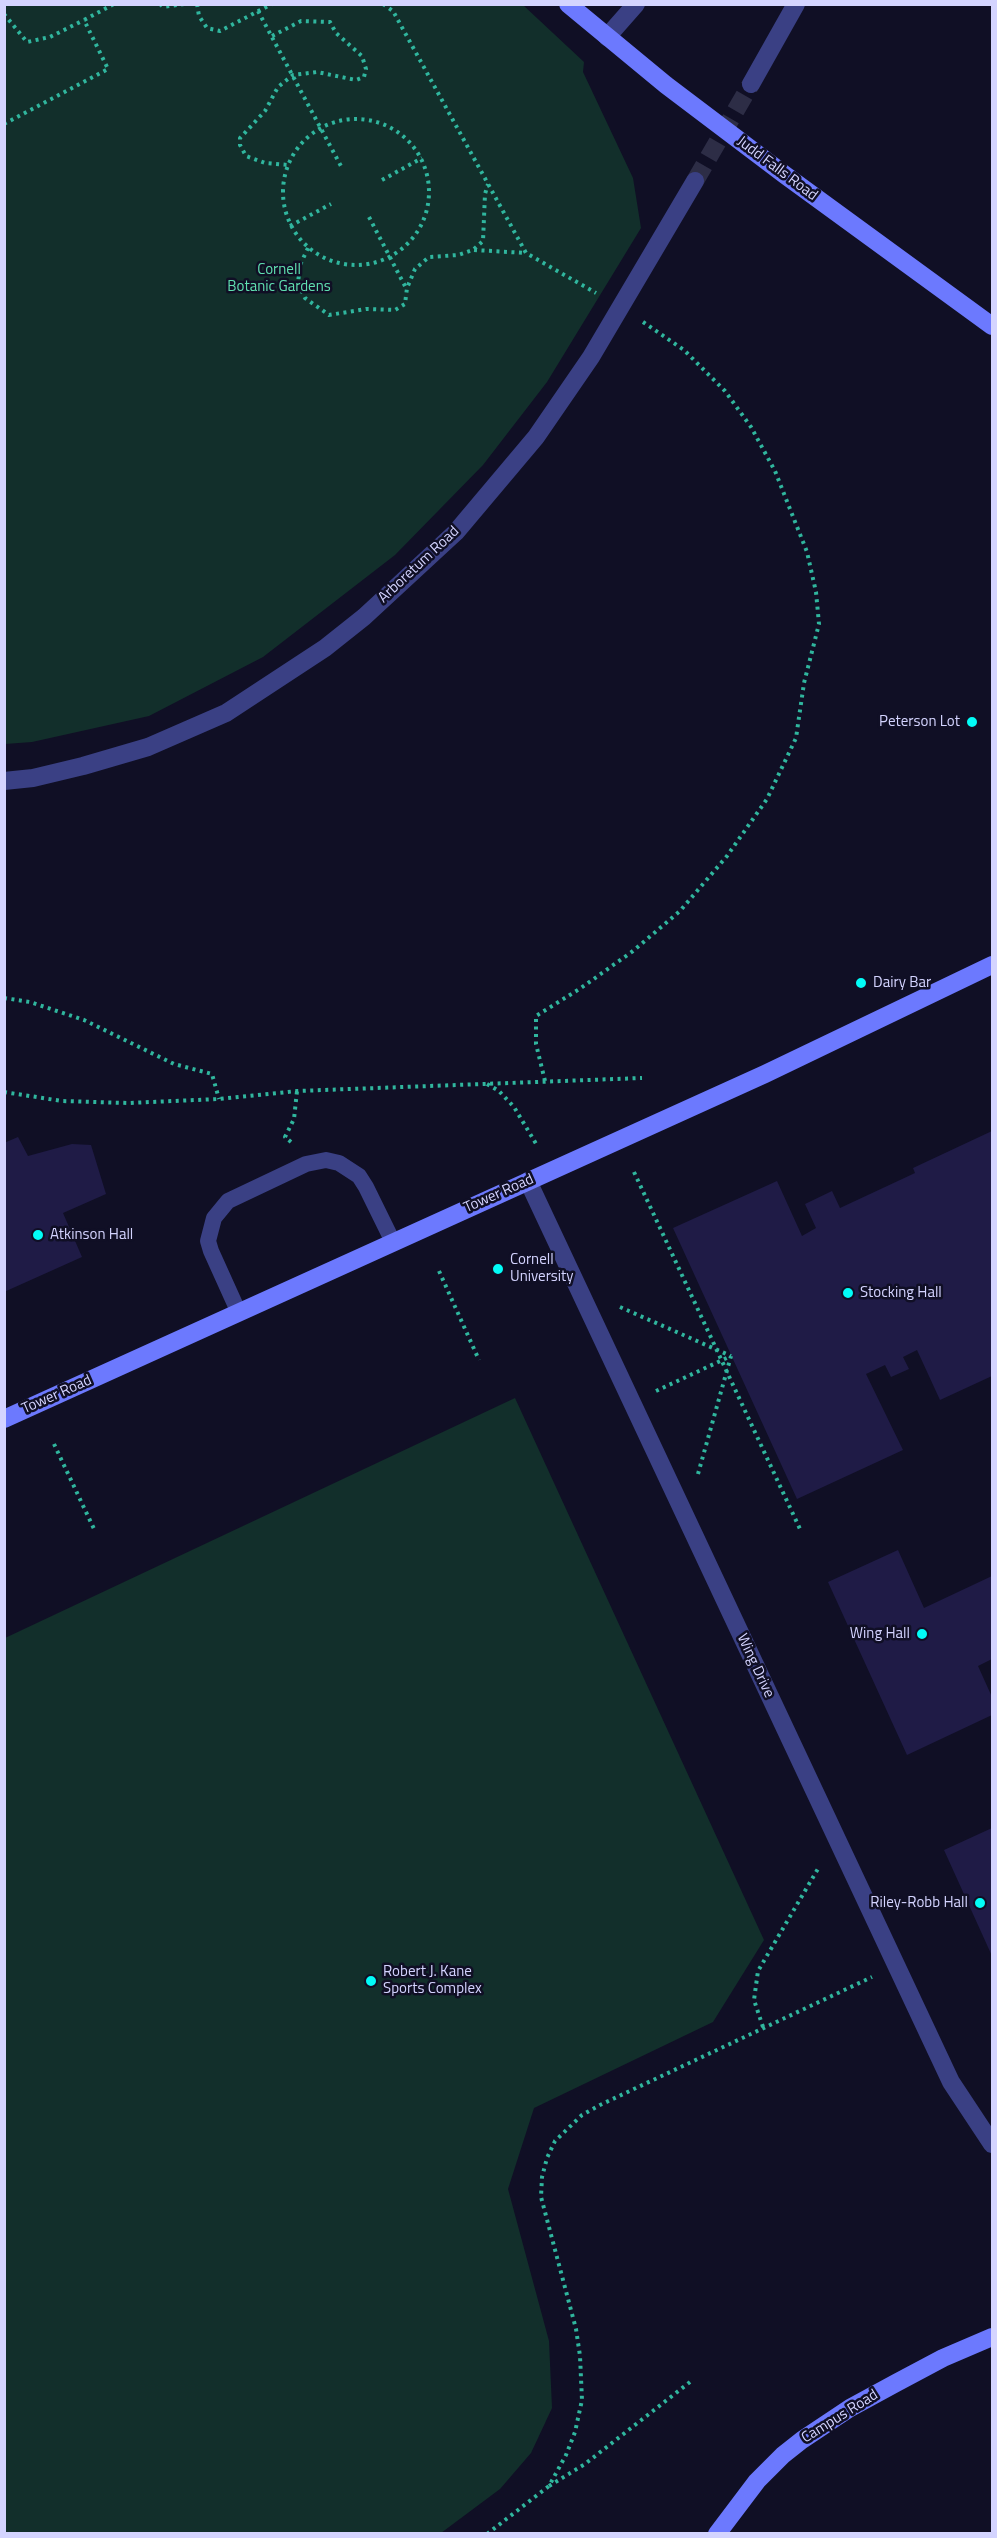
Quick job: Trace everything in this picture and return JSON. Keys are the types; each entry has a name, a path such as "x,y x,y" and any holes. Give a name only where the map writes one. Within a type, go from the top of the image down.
{"street":[{"name":"Judd Falls Road","path":"568,4 785,175 993,326"},
{"path":"607,37 636,4"},
{"path":"752,84 796,4"},
{"name":"Arboretum Road","path":"4,781 33,778 73,769 148,747 226,713 325,648 364,617 456,532 536,437 591,357 695,181"},
{"name":"Tower Road","path":"4,1419 765,1074 993,965"},
{"name":"Wing Drive","path":"528,1181 951,2082 993,2144"},
{"name":"Campus Road","path":"717,2534 757,2481 802,2440 850,2408 896,2383 944,2358 993,2337"}],"lane":[{"path":"239,1313 208,1240 214,1218 228,1201 306,1164 326,1160 339,1163 359,1176 393,1242"}],"path":[{"path":"4,14 27,42 50,37 114,4"},
{"path":"160,4 164,7 184,4"},
{"path":"196,4 199,16 207,28 220,31 272,4"},
{"path":"383,4 393,11 526,253"},
{"path":"258,11 342,168"},
{"path":"4,124 108,69 84,20"},
{"path":"272,36 301,21 330,22 336,33 362,56 366,69 364,77 356,80 317,72 293,75 278,87 265,111 240,138 240,146 246,156 265,163 288,165"},
{"path":"344,119 367,120 389,126 408,139 422,158 429,179 429,202 423,225 409,244 391,257 369,265 345,265 323,259 308,248 290,226 283,204 283,181 288,165 303,140 322,127 344,119"},
{"path":"382,180 422,158"},
{"path":"308,248 300,265 298,283 305,298 329,315 366,309 395,310 405,304 406,288 414,269 429,257 458,255 473,250 483,242 485,194 488,184"},
{"path":"290,226 331,204"},
{"path":"369,217 406,288"},
{"path":"473,250 526,253 621,307 684,350 724,391 751,427 775,471 807,552 816,592 819,624 804,683 796,738 767,799 727,856 680,911 633,951 536,1016 536,1044 545,1081"},
{"path":"4,998 30,1002 84,1020 174,1064 212,1074 219,1099"},
{"path":"4,1092 62,1101 128,1103 219,1099 297,1091 642,1078"},
{"path":"487,1084 499,1091 514,1107 538,1147"},
{"path":"297,1091 294,1119 285,1137 303,1150 306,1164"},
{"path":"634,1172 800,1529"},
{"path":"439,1271 479,1360"},
{"path":"614,1304 731,1356"},
{"path":"654,1392 731,1356"},
{"path":"696,1480 731,1356"},
{"path":"54,1444 94,1531"},
{"path":"764,2027 754,2000 758,1971 836,1839"},
{"path":"549,2486 566,2455 575,2432 582,2400 576,2329 541,2197 542,2177 551,2149 567,2127 582,2115 896,1965"},
{"path":"487,2534 549,2486 585,2464 690,2382"}],"green space":[{"name":"Cornell Botanic Gardens","path":"5,4 523,5 584,62 583,72 633,178 641,228 547,382 483,465 395,555 263,657 149,716 32,742 5,744"},
{"name":"Robert J. Kane Sports Complex","path":"515,1398 764,1940 713,2022 534,2108 508,2189 549,2341 552,2408 531,2453 500,2489 441,2533 5,2533 5,1638"}],"building":[{"name":"Stocking Hall","path":"992,1131 992,1376 940,1400 917,1350 903,1357 909,1369 891,1377 885,1365 866,1374 903,1450 797,1499 673,1228 777,1181 802,1236 816,1228 805,1204 832,1191 840,1208 915,1173 913,1168"},
{"name":"Atkinson Hall","path":"18,1137 28,1156 72,1144 91,1145 106,1194 63,1213 82,1257 4,1292 4,1143"},
{"name":"Wing Hall","path":"898,1550 924,1608 992,1576 992,1659 978,1666 992,1697 992,1715 907,1755 828,1582"},
{"name":"Riley-Robb Hall","path":"992,1828 992,1956 944,1850"}],"tunnel":[{"path":"695,181 751,84"}],"place":[{"name":"Peterson Lot","path":"972,722"},
{"name":"Dairy Bar","path":"861,983"},
{"name":"Atkinson Hall","path":"38,1235"},
{"name":"Cornell University","path":"498,1269"},
{"name":"Stocking Hall","path":"848,1293"},
{"name":"Wing Hall","path":"922,1634"},
{"name":"Riley-Robb Hall","path":"980,1903"},
{"name":"Robert J. Kane Sports Complex","path":"371,1981"}]}
